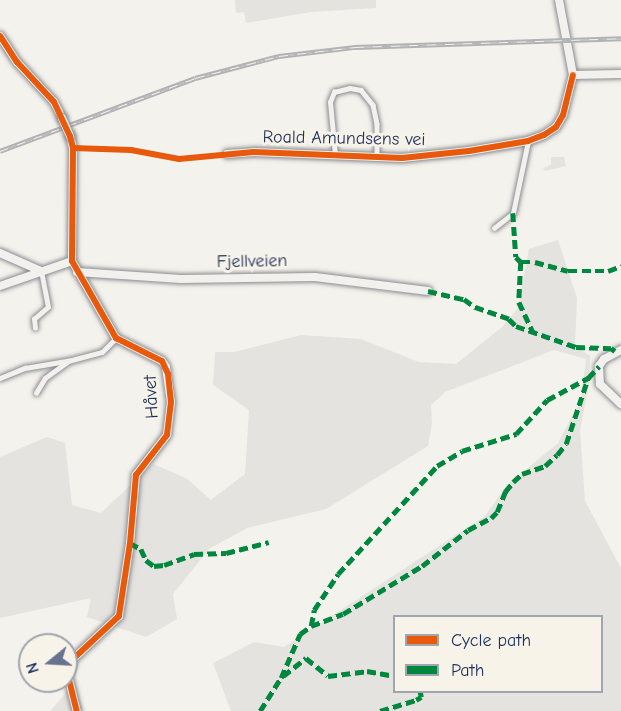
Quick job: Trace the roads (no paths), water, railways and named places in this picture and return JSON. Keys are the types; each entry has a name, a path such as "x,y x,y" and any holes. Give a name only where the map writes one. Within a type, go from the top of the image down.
{"street":[{"path":"559,0 573,75 621,74"},
{"path":"1,40 17,62 54,102 74,148 72,261 116,338"},
{"name":"Roald Amundsens vei","path":"226,154 254,152 377,159 428,157 528,141 556,127 563,115 573,75"},
{"path":"0,253 41,271"},
{"path":"0,286 72,261"},
{"name":"Fjellveien","path":"77,272 181,279 315,277 428,291"},
{"name":"Håvet","path":"77,711 68,676 73,659 119,616 130,543 136,475 167,435 170,418 166,367 162,361 116,338"},
{"path":"621,350 603,359 599,366 600,384 621,404"}],"lane":[{"path":"335,157 332,96 342,89 350,88 361,90 373,105 377,159"},
{"path":"494,228 513,213 528,141"},
{"path":"35,328 34,319 48,307 41,271"},
{"path":"0,378 25,368 68,361 102,352 116,338"},
{"path":"36,393 45,378 68,361"}],"railway":[{"path":"0,151 195,78 279,56 355,47 621,38"}]}
